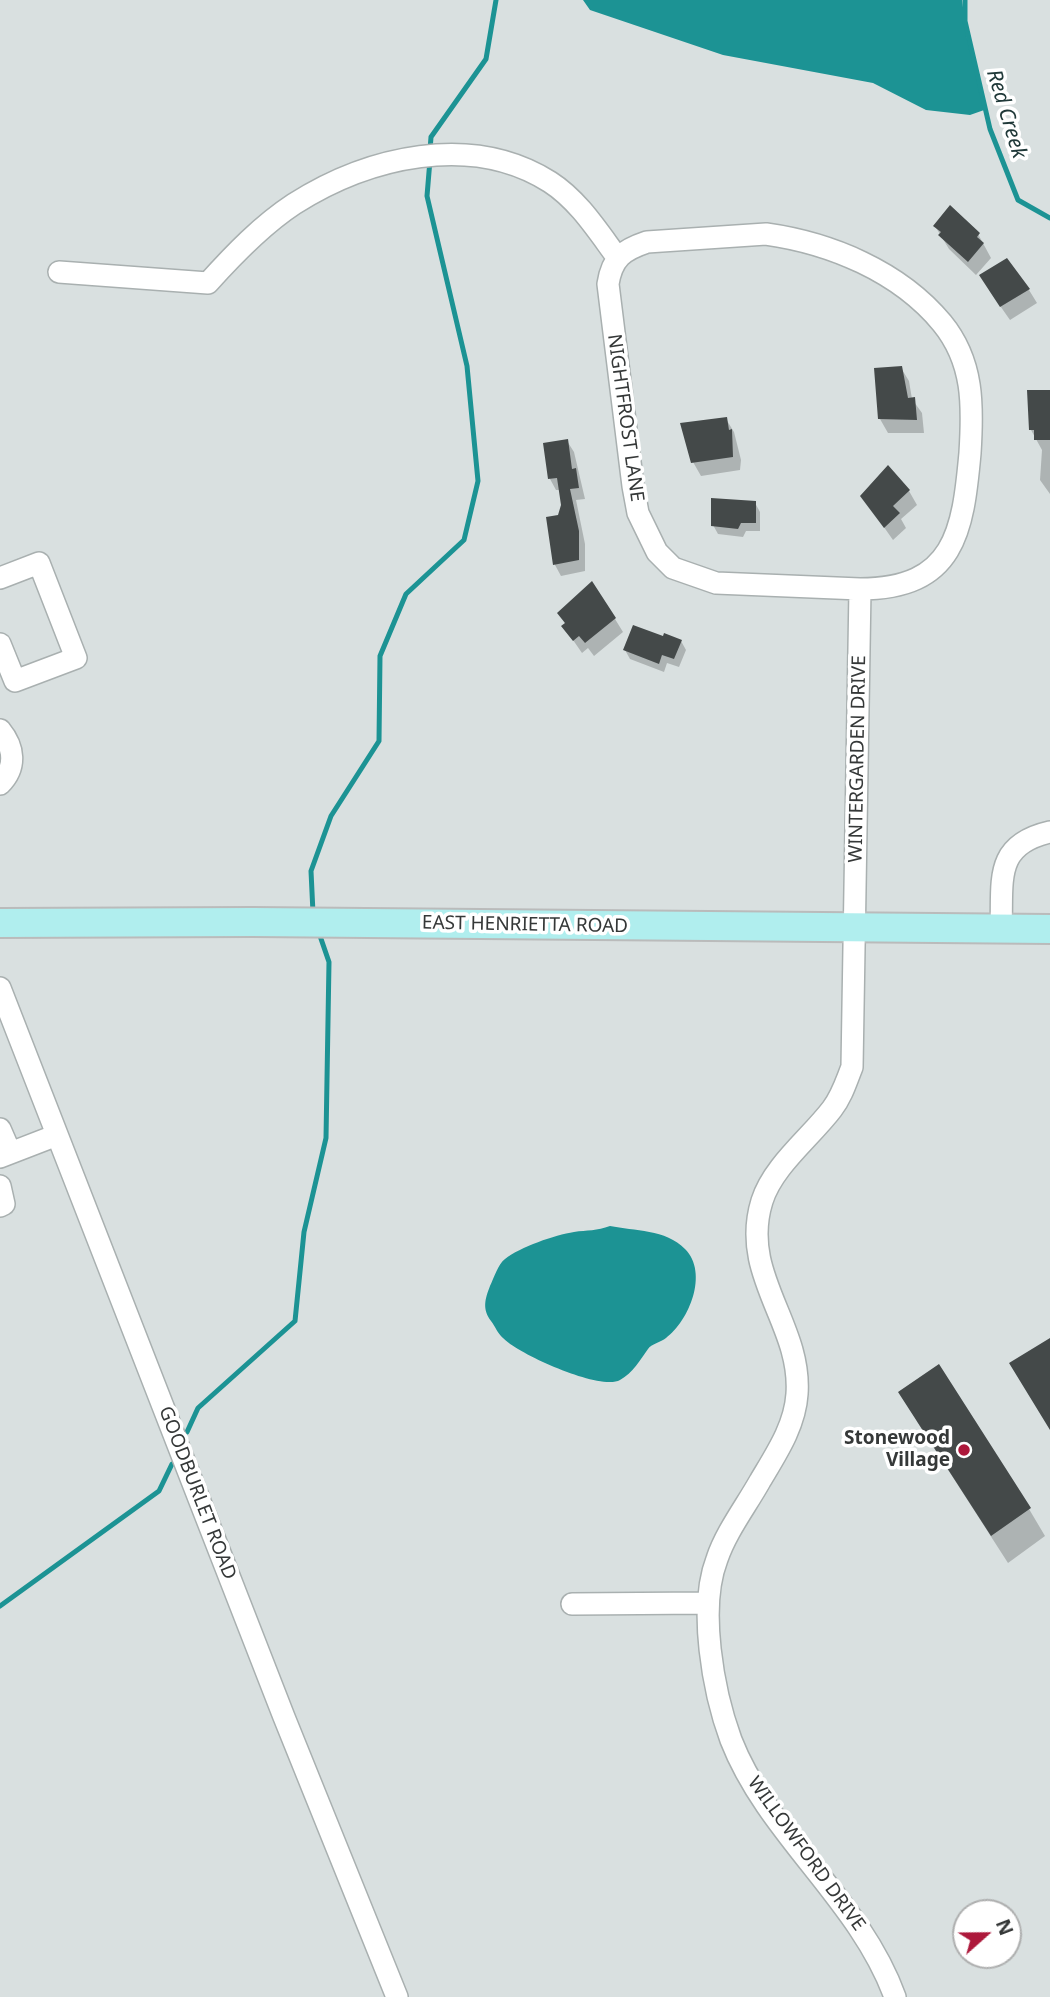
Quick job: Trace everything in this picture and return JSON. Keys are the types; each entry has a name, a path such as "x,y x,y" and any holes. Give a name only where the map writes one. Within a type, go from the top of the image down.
{"main road":[{"name":"EAST HENRIETTA ROAD","path":"0,923 303,922 1050,929"}],"street":[{"path":"59,272 208,283 257,234 293,205 334,181 375,166 427,156 490,157 522,167 551,183 576,204 617,257"},
{"name":"NIGHTFROST LANE","path":"766,234 806,240 883,274 918,299 942,323 958,347 972,391 965,508 960,529 946,553 921,576 882,589 716,583 691,577 673,568 657,552 638,513 633,486 608,284 617,257 629,248 669,238 766,234"},
{"path":"0,578 39,563 76,657 15,681 0,644"},
{"name":"WINTERGARDEN DRIVE","path":"855,928 860,589"},
{"path":"0,730 8,740 13,761 10,771 0,784"},
{"path":"1001,929 1004,862 1021,843 1050,832"},
{"name":"WILLOWFORD DRIVE","path":"855,928 852,1067 843,1093 832,1109 771,1182 762,1199 757,1222 756,1252 761,1274 793,1354 797,1395 792,1418 783,1440 718,1556 708,1603 724,1718 743,1765 869,1943 895,1997"},
{"name":"GOODBURLET ROAD","path":"2,1001 397,1997"},
{"path":"0,1129 5,1155 57,1135"},
{"path":"0,1186 4,1204 0,1206"},
{"path":"572,1604 708,1603"}],"water":[{"path":"583,0 962,0 967,38 987,109 970,115 926,110 873,83 723,55 590,10"},
{"path":"610,1226 659,1234 677,1242 692,1259 696,1283 688,1309 674,1330 666,1338 649,1347 625,1377 610,1382 578,1376 541,1361 512,1345 501,1336 488,1317 485,1304 498,1268 511,1255 557,1236"}],"building":[{"path":"950,205 980,233 977,237 984,243 968,262 938,235 941,232 933,226"},
{"path":"1007,258 1030,289 1000,307 979,275"},
{"path":"902,366 908,398 915,397 917,420 878,419 874,368"},
{"path":"1027,390 1050,390 1050,440 1034,440 1034,430 1029,430"},
{"path":"727,417 729,430 732,429 733,457 691,463 680,423"},
{"path":"568,439 572,469 576,468 579,488 570,489 579,531 579,560 553,565 546,517 558,515 561,505 557,478 548,479 543,443"},
{"path":"888,465 910,490 893,506 900,513 884,528 860,496"},
{"path":"711,498 756,501 756,523 741,523 738,529 711,526"},
{"path":"592,581 616,618 585,643 579,636 573,641 561,626 565,623 557,613"},
{"path":"633,625 682,640 674,659 662,655 659,664 623,650"},
{"path":"1050,1338 1050,1430 1009,1363"},
{"name":"Stonewood Village","path":"939,1364 1031,1508 991,1536 898,1392"}],"waterway":[{"path":"430,150 431,137 486,59 496,0"},
{"name":"Red Creek","path":"965,0 965,21 990,129 1018,200 1050,218"},
{"path":"313,913 311,871 331,816 379,741 380,656 406,594 464,540 478,481 467,366 427,196 430,160"},
{"path":"187,1432 198,1408 295,1321 304,1232 326,1138 329,962 319,933"},
{"path":"0,1606 159,1491 172,1464"}],"place":[{"name":"Stonewood Village","path":"964,1450"}]}
